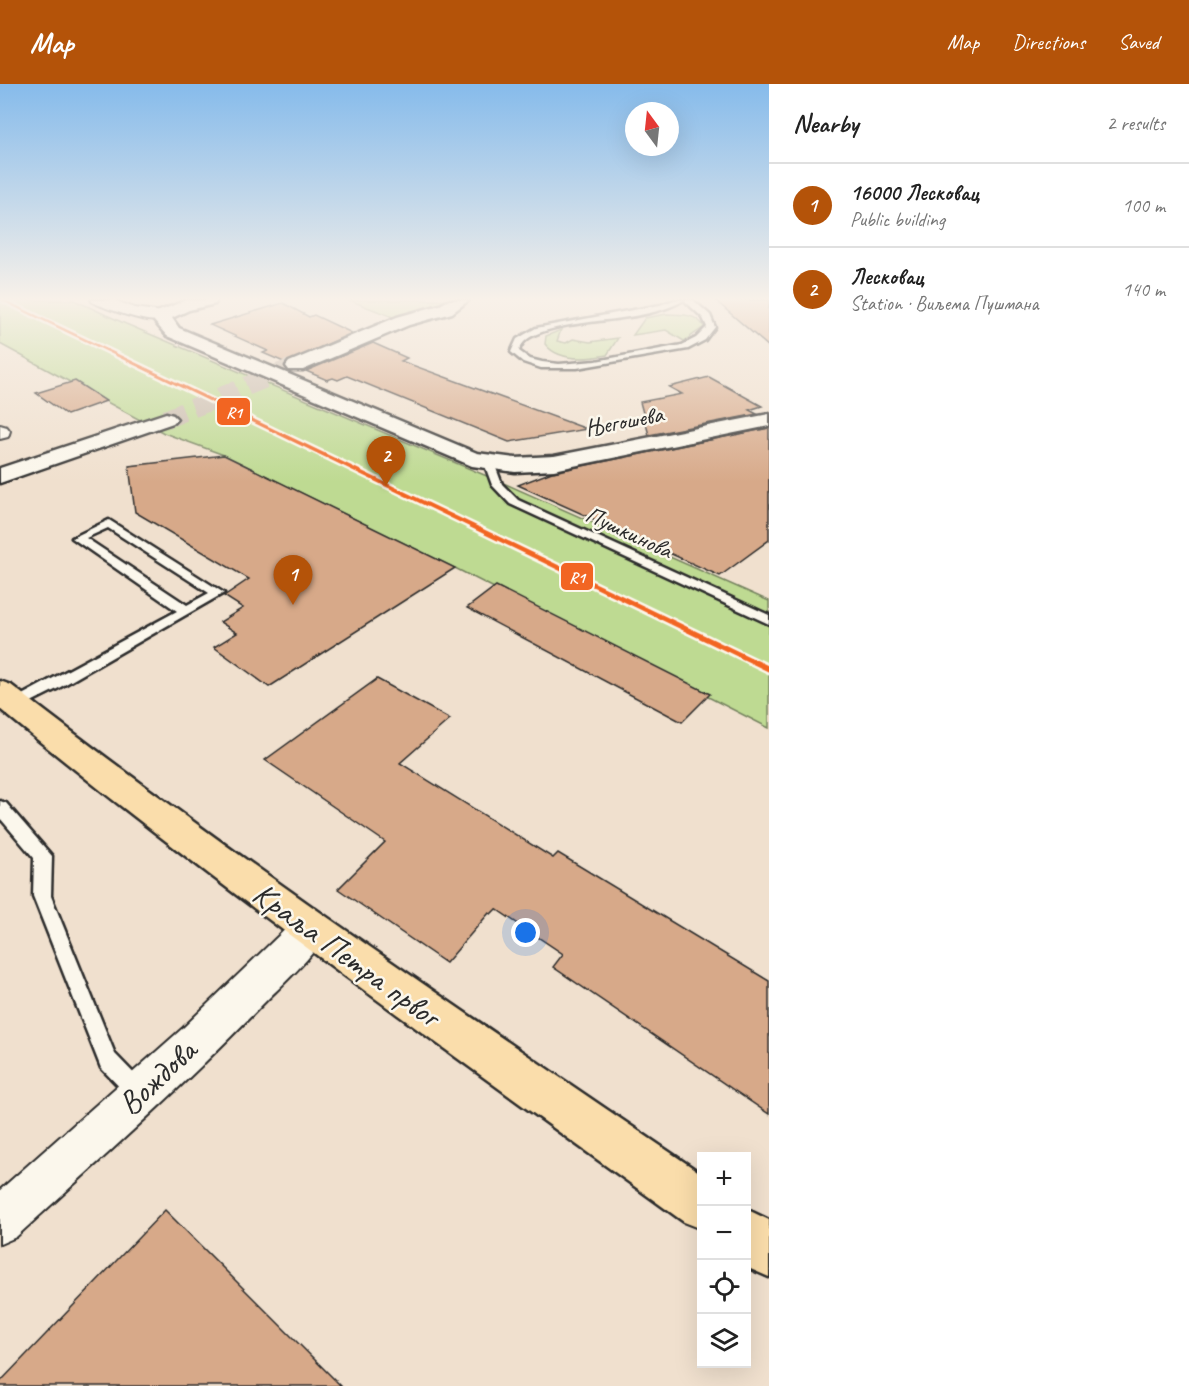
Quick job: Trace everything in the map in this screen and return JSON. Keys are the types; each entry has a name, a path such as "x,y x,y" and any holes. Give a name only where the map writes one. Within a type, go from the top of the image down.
{"main road":[{"name":"Краља Петра првог","path":"8,698 111,781 310,930 697,1201"},
{"path":"751,1238 769,1251"}],"street":[{"name":"Његошева","path":"237,361 453,453 489,463 515,465 554,463 769,420"},
{"path":"296,366 308,361"},
{"path":"0,476 166,419"},
{"name":"Вождова","path":"0,1221 140,1094 310,930"}],"lane":[{"path":"528,361 560,366 586,365 608,361"},
{"name":"Пушкинова","path":"489,463 497,485 514,502 769,620"},
{"path":"8,698 52,686 218,593 109,524 78,538 185,610"},
{"path":"0,807 43,856 42,896 108,1061 140,1094"}],"green space":[{"path":"31,361 213,361 501,482 769,601 769,728 455,568 224,455 164,433"}],"building":[{"path":"331,361 401,361 587,429 509,442 347,376 338,380 333,378 327,380 306,371"},
{"path":"709,377 762,406 749,410 757,414 649,435 640,402 682,394 669,387"},
{"path":"75,381 106,401 67,415 36,393"},
{"path":"769,428 769,540 720,576 518,485 552,472"},
{"path":"224,455 455,568 269,687 214,647 237,633 220,622 243,608 224,596 249,579 135,512 129,466"},
{"path":"496,586 710,694 682,722 467,608"},
{"path":"377,679 450,719 400,763 553,858 558,853 769,981 769,1114 553,967 563,954 496,909 491,914 489,913 446,963 338,889 385,842 265,760"},
{"path":"165,1210 341,1386 0,1386 0,1382"}],"tunnel":[{"path":"166,419 296,366"}],"transit line":[{"name":"R1","path":"127,361 769,669"}],"place":[{"name":"Лесковац","path":"386,486"},
{"name":"16000 Лесковац","path":"293,605"}]}
